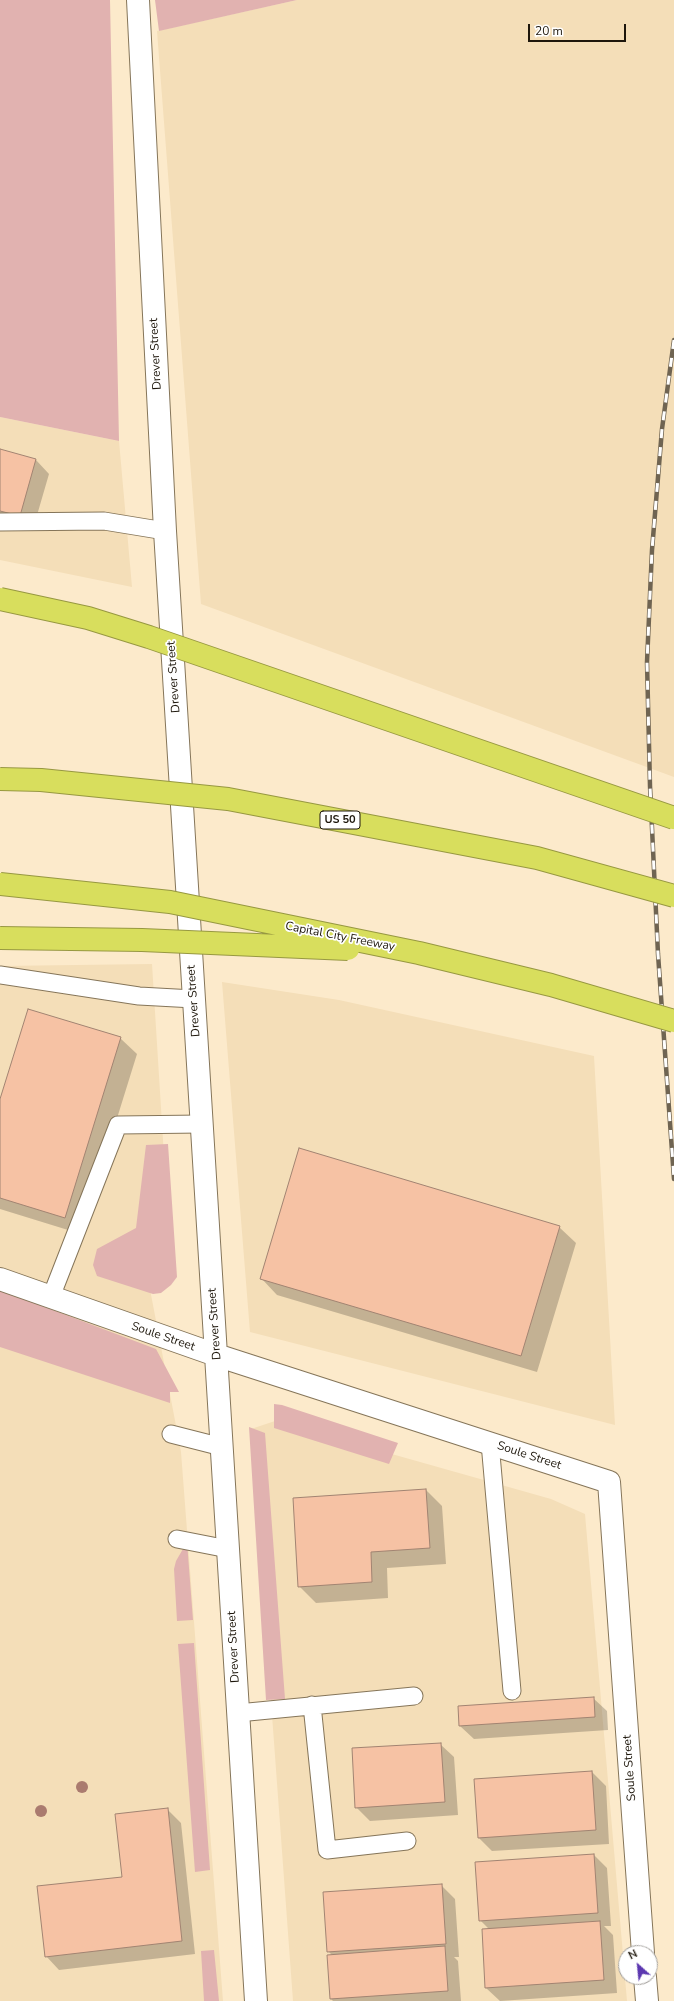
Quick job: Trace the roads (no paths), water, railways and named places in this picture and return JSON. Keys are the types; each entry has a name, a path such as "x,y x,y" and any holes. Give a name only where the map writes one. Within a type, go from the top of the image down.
{"highway":[{"path":"0,599 88,618 149,637 674,818"},
{"name":"US 50","path":"0,779 41,780 228,799 537,858 674,896"},
{"name":"Capital City Freeway","path":"0,884 170,902 419,953 551,984 674,1021"},
{"path":"0,938 142,940 419,953"}],"street":[{"name":"Drever Street","path":"138,0 165,531 256,2001"},
{"name":"Soule Street","path":"0,1279 216,1355 609,1482 642,1945"},
{"path":"646,1985 647,2001"}],"lane":[{"path":"0,522 104,521 165,531"},
{"path":"0,975 138,996 194,999"},
{"path":"51,1297 118,1125 202,1124"},
{"path":"171,1434 222,1447"},
{"path":"490,1443 512,1691"},
{"path":"177,1539 228,1549"},
{"path":"238,1713 414,1696"},
{"path":"312,1705 327,1850 407,1841"}],"railway":[{"path":"674,340 662,429 652,550 647,662 650,786 658,954 674,1179"}]}
